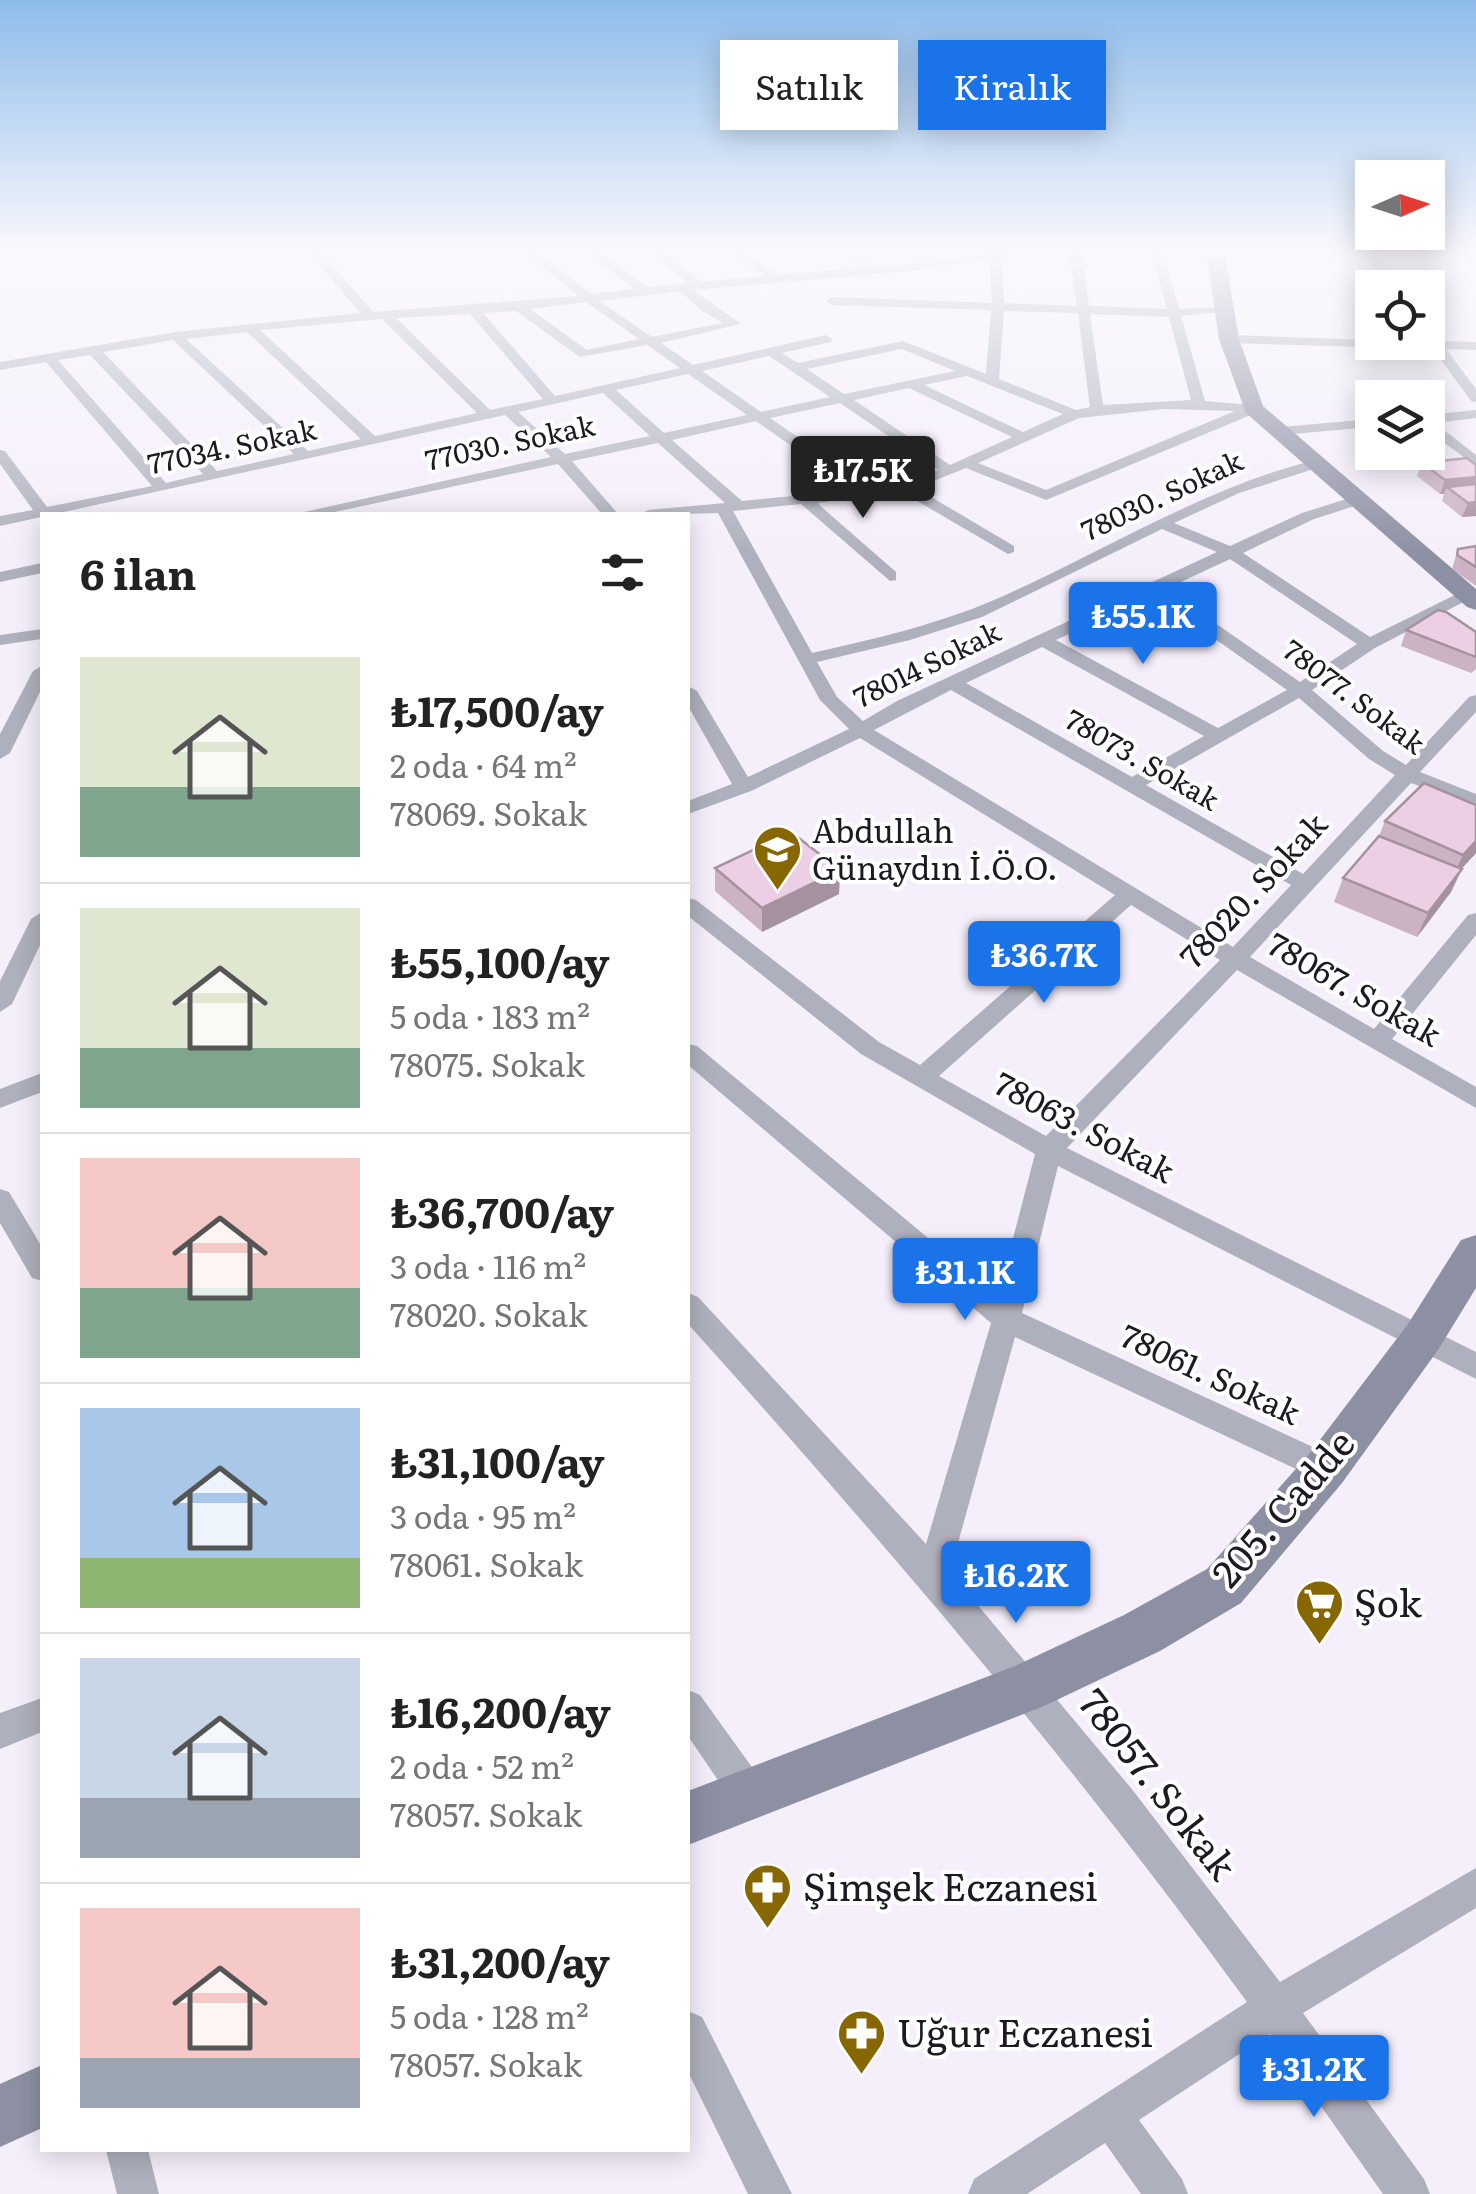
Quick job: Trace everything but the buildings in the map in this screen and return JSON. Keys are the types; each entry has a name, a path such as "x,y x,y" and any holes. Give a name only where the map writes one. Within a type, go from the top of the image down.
{"street":[{"path":"0,366 80,352"},
{"path":"95,352 214,477"},
{"path":"194,352 306,457"},
{"path":"277,352 373,442"},
{"path":"423,352 488,416"},
{"path":"510,352 553,402"},
{"path":"668,352 870,493"},
{"name":"77034. Sokak","path":"53,512 770,352"},
{"path":"773,352 950,472"},
{"path":"794,368 832,352"},
{"path":"942,352 967,372 1075,414"},
{"path":"992,383 994,352"},
{"path":"1089,352 1097,409"},
{"path":"1185,352 1198,402"},
{"path":"1234,352 1253,409"},
{"path":"1445,355 1476,398"},
{"path":"49,358 162,488"},
{"name":"77030. Sokak","path":"313,512 967,372"},
{"path":"911,384 1025,438"},
{"path":"607,390 731,507"},
{"path":"679,512 870,493 950,472 1075,414 1198,402 1253,409 1472,598 1369,644 1300,690 1130,786"},
{"path":"968,464 1046,495 1253,409"},
{"path":"509,412 562,460 608,512"},
{"path":"1445,419 1476,414"},
{"path":"1281,431 1355,425"},
{"path":"1445,436 1476,462"},
{"path":"0,454 43,512"},
{"name":"78030. Sokak","path":"807,660 895,640 999,604 1163,524 1284,471 1315,464"},
{"path":"902,486 1008,550"},
{"path":"805,500 890,576"},
{"name":"78014 Sokak","path":"690,807 862,731 904,705 1157,590 1308,516 1356,501"},
{"name":"78067. Sokak","path":"731,507 829,700 862,731 1236,959 1476,1099"},
{"name":"77034. Sokak","path":"0,521 40,515"},
{"path":"1163,524 1232,553 1369,644"},
{"path":"0,577 40,568"},
{"name":"78077. Sokak","path":"1157,590 1300,690 1376,755 1407,774 1476,801"},
{"path":"0,640 40,634"},
{"path":"1044,641 1218,736"},
{"path":"0,753 40,675"},
{"name":"78073. Sokak","path":"952,683 1304,884"},
{"path":"690,694 744,786"},
{"name":"78020. Sokak","path":"1048,1150 1236,959 1476,701"},
{"path":"922,1077 1130,894"},
{"name":"78063. Sokak","path":"690,907 870,1048 1048,1150 1476,1366"},
{"path":"1377,1041 1476,920"},
{"path":"0,1004 40,923"},
{"name":"78061. Sokak","path":"690,1054 850,1192 1006,1318 1326,1468"},
{"path":"0,1099 40,1083"},
{"path":"933,1575 1006,1318 1048,1150"},
{"path":"0,1199 40,1267"},
{"name":"205. Cadde","path":"690,1817 1026,1688 1142,1632 1224,1586 1326,1468 1423,1337 1476,1252"},
{"name":"78057. Sokak","path":"690,1306 933,1575 1026,1688 1277,2006 1409,2194"},
{"path":"690,1710 749,1794"},
{"path":"0,1731 40,1716"},
{"path":"988,2194 1277,2006 1476,1887"},
{"path":"690,2035 771,2194"},
{"path":"0,2116 40,2097"},
{"path":"1111,2116 1167,2194"},
{"path":"128,2152 138,2194"}],"place":[{"name":"Abdullah Günaydın İ.Ö.O.","path":"777,892"},
{"name":"Şok","path":"1319,1646"},
{"name":"Şimşek Eczanesi","path":"768,1930"},
{"name":"Uğur Eczanesi","path":"862,2076"}]}
